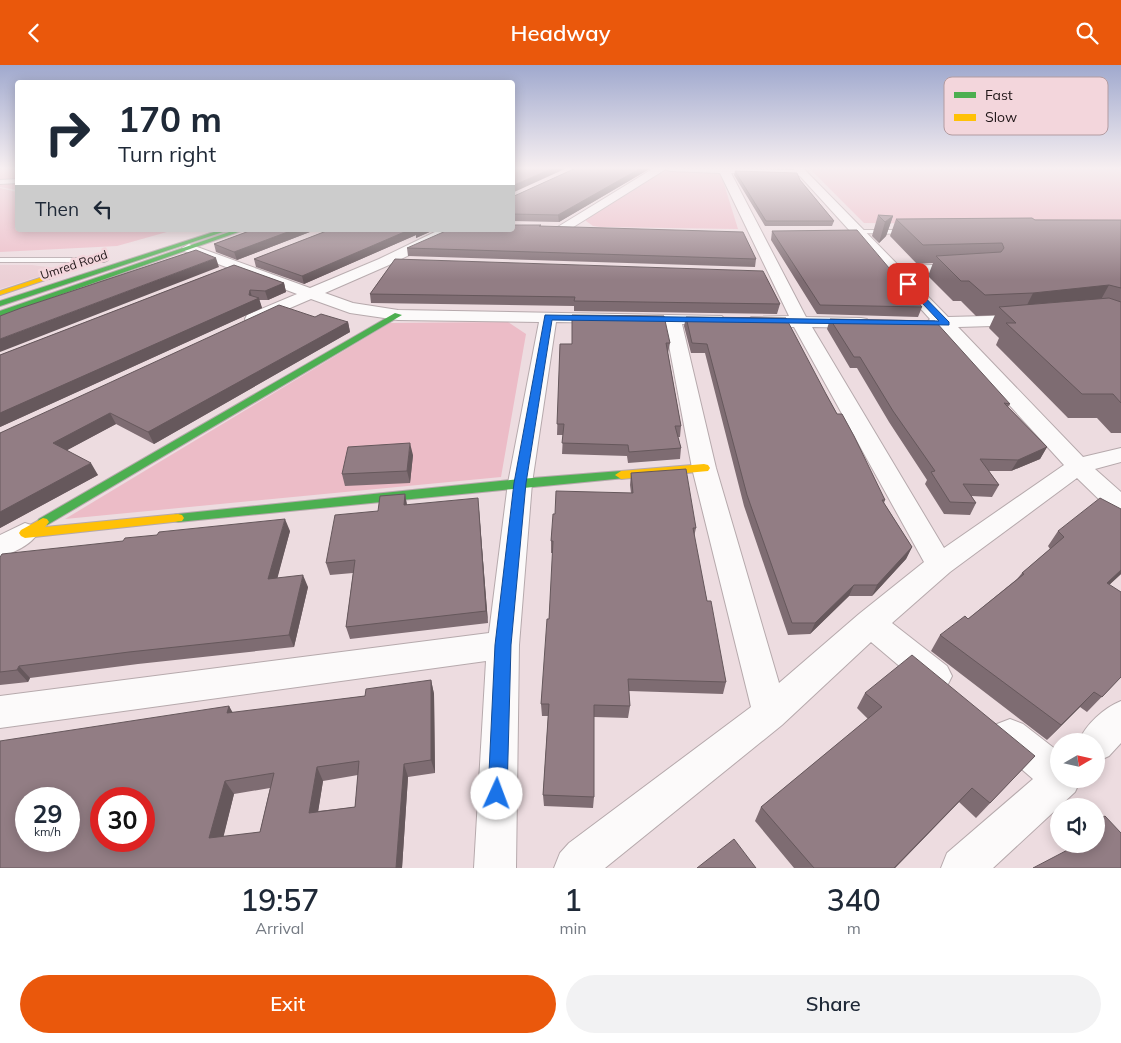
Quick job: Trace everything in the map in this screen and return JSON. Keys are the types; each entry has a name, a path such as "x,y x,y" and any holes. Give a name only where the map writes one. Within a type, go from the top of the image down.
{"street":[{"path":"582,228 557,228 596,205"},
{"path":"737,205 747,232 774,274 940,565"},
{"path":"828,205 849,232 895,271 1078,465 1121,506"},
{"path":"157,251 168,245 205,232"},
{"path":"157,251 176,247 220,232"},
{"path":"0,293 104,260 230,232"},
{"path":"238,326 309,293 384,262 445,232"},
{"path":"747,232 771,232"},
{"path":"192,239 237,267 350,308 398,315 878,323"},
{"path":"0,314 192,239"},
{"name":"Umred Road","path":"0,304 157,251"},
{"path":"384,262 413,263"},
{"path":"895,271 978,267"},
{"path":"754,273 774,274"},
{"path":"0,547 398,315"},
{"path":"494,868 503,645 520,483 548,317"},
{"path":"917,323 1042,318"},
{"path":"672,319 704,468 770,713"},
{"path":"575,868 584,858 770,713 870,623 940,565 1078,465 1121,455"},
{"path":"25,533 520,483 704,468"},
{"path":"870,623 1050,769"},
{"path":"0,712 503,645"},
{"path":"1105,735 1121,718"},
{"path":"962,868 1052,788"}],"lane":[{"path":"849,232 917,232"},
{"path":"0,260 104,260"}],"shaded area":[{"path":"0,205 15,205 15,232 167,232 117,246 0,252"},
{"path":"606,205 731,205 738,229 600,227 593,226 586,221 586,218"},
{"path":"846,205 1121,205 1121,225 864,223"},
{"path":"0,265 32,265 62,269 0,289"},
{"path":"508,322 526,334 501,477 65,519 390,323"}],"building":[{"path":"515,205 575,205 558,215 515,214"},
{"path":"756,205 821,205 834,221 766,221"},
{"path":"878,215 893,216 885,222"},
{"path":"1032,218 1035,220 1121,220 1121,288 1109,285 1033,293 985,295 969,281 961,281 936,256 1001,252 1004,248 1002,243 923,245 896,219"},
{"path":"515,225 541,225 539,226 743,232 756,259 407,248 443,232 515,232"},
{"path":"857,230 922,307 820,305 772,231"},
{"path":"247,232 288,232 234,252 214,244"},
{"path":"324,232 404,232 302,276 254,259"},
{"path":"196,250 216,258 0,339 0,316"},
{"path":"395,259 763,271 780,304 574,301 575,297 370,294"},
{"path":"234,265 284,283 265,291 250,290 249,295 259,298 0,413 0,355"},
{"path":"1109,298 1121,302 1121,403 1113,394 1082,394 1006,323 1016,323 999,307"},
{"path":"279,305 315,317 321,314 348,322 148,432 110,413 53,443 91,463 0,512 0,433"},
{"path":"572,315 664,316 670,343 666,343 681,426 675,426 681,448 629,452 628,445 562,443 564,424 557,424 560,344 572,344"},
{"path":"686,317 786,318 837,414 842,414 854,436 885,500 882,500 912,547 877,585 854,585 815,623 792,623 747,495 707,344 692,343"},
{"path":"830,319 935,321 1010,404 1004,403 1047,447 1018,460 980,459 999,485 963,484 976,503 950,502 931,472 935,471 893,411 860,357 854,357"},
{"path":"410,443 407,471 342,474 348,447"},
{"path":"686,469 696,528 693,528 707,601 711,601 726,682 628,679 630,706 594,705 594,797 543,795 549,704 541,704 547,619 549,619 553,541 551,541 556,491 633,493 631,473"},
{"path":"405,494 404,505 478,498 486,611 346,627 355,560 326,563 335,515 378,511 380,496"},
{"path":"1100,498 1121,509 1121,570 1107,583 1121,592 1121,677 1102,697 1094,692 1061,725 940,635 965,616 968,619 1024,574 1022,573 1064,537 1058,531"},
{"path":"285,519 268,579 303,575 289,635 19,666 17,670 0,672 0,557 2,554 123,541 125,538 157,535 159,532"},
{"path":"912,655 1035,756 990,803 972,788 894,868 814,868 761,807 882,707 865,693"},
{"path":"431,680 431,760 404,764 396,868 0,868 0,741 229,706 227,713 365,696 366,689","holes":["359,761 355,807 309,813 317,767","274,773 260,832 209,838 225,781"]},
{"path":"1105,816 1121,833 1121,868 1033,868 1062,853 1105,853"},
{"path":"734,839 756,868 697,868"}],"traffic: fast":[{"path":"0,304 220,232"},
{"path":"0,314 235,232"},
{"path":"43,522 398,315"},
{"path":"178,518 520,483 621,475"}],"traffic: slow":[{"path":"0,293 58,274"},
{"path":"621,475 704,468"},
{"path":"43,522 25,533 178,518"}],"route":[{"path":"497,794 503,645 520,483 548,317 946,323 908,284"}]}
